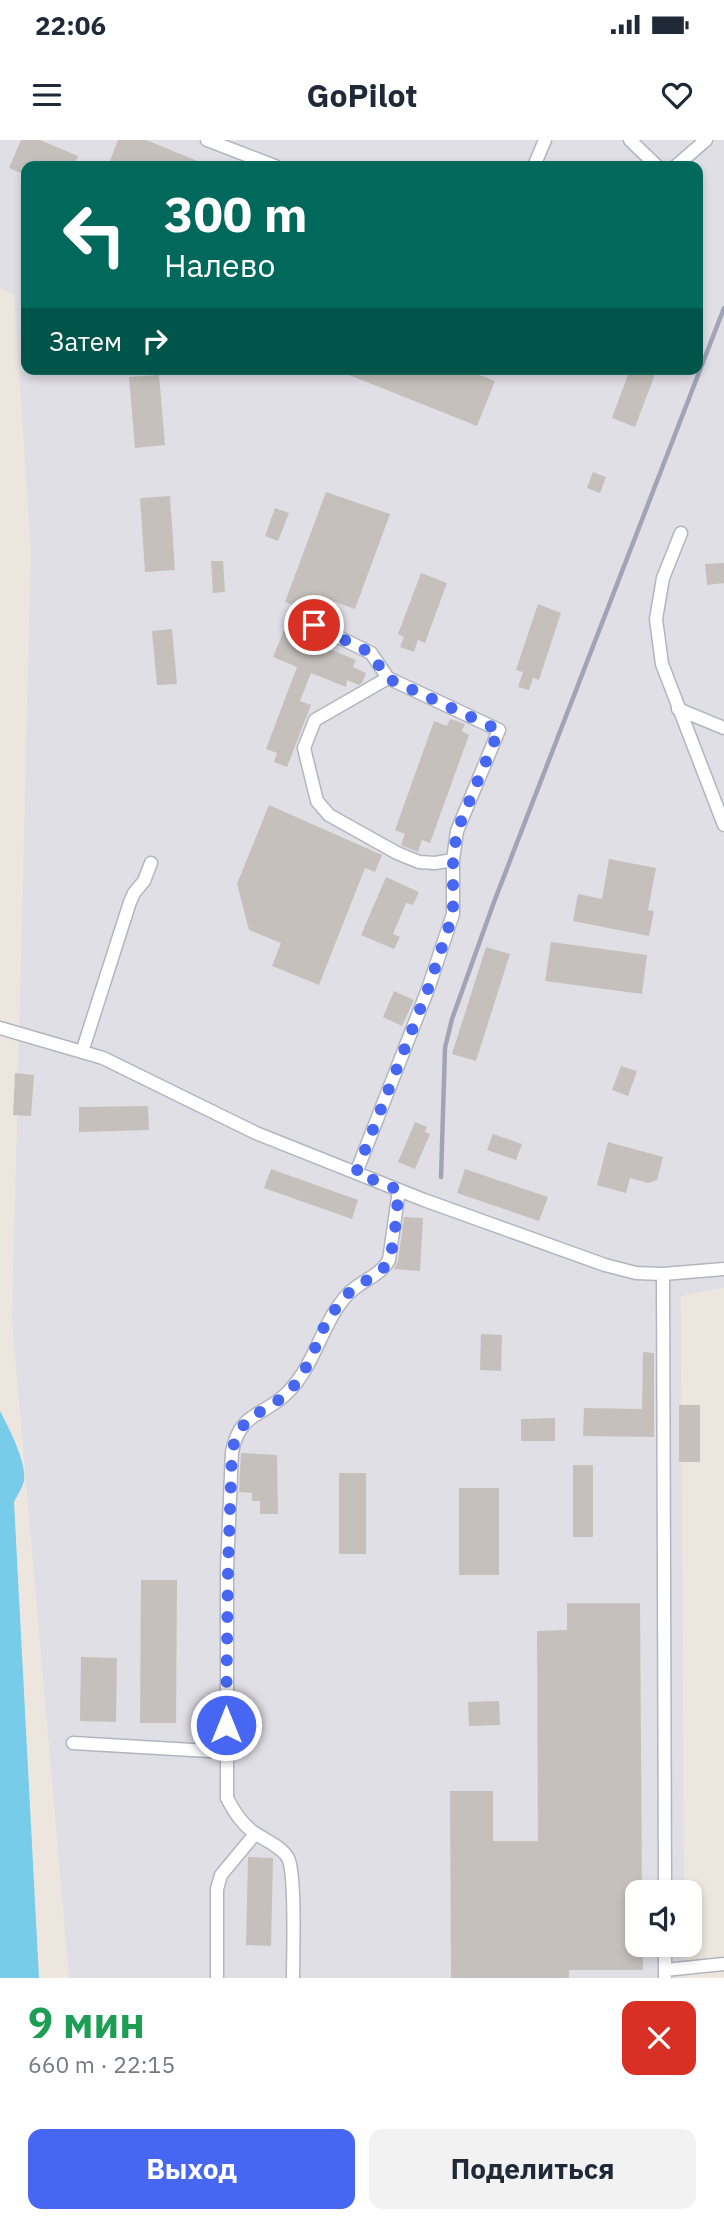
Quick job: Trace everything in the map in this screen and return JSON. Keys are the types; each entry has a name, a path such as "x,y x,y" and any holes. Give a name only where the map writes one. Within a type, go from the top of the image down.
{"street":[{"path":"207,140 262,161"},
{"path":"536,161 544,140"},
{"path":"682,161 706,140"},
{"path":"634,141 652,161"},
{"path":"681,533 663,578 656,620 662,664 724,825"},
{"path":"314,625 371,653 387,678 499,730 457,831 453,860 453,914 428,989 356,1173"},
{"path":"387,678 315,720 304,748 317,801 329,815 397,853 419,862 453,860"},
{"path":"678,709 724,728"},
{"path":"82,1052 130,902 145,881 151,863"},
{"path":"0,1028 82,1052 127,1069 256,1133 399,1190 605,1265 636,1273 663,1274 724,1269"},
{"path":"293,1978 292,1880 288,1858 276,1845 255,1834 234,1813 227,1798 228,1568 232,1452 241,1426 289,1391 313,1353 326,1324 347,1294 372,1275 380,1273 386,1265 399,1190"},
{"path":"663,1274 665,1880"},
{"path":"74,1743 226,1752"},
{"path":"217,1978 217,1889 220,1875 255,1834"},
{"path":"665,1974 724,1964"}],"shaded area":[{"path":"0,140 724,140 724,1288 681,1296 684,1880 625,1880 625,1957 684,1957 685,1978 69,1978 12,1321 31,551 14,295 0,288"}],"water":[{"path":"0,1411 16,1446 24,1474 23,1484 14,1502 39,1978 0,1978"}],"building":[{"path":"21,140 40,140 78,156 76,161 21,161 21,173 9,168"},
{"path":"118,140 146,140 198,161 110,161"},
{"path":"159,375 165,445 135,448 129,377"},
{"path":"349,375 480,375 495,381 477,426"},
{"path":"628,375 655,375 635,427 612,418"},
{"path":"593,472 606,477 600,493 587,488"},
{"path":"326,492 390,514 355,609 319,596 313,613 285,602"},
{"path":"170,496 175,570 145,572 140,498"},
{"path":"275,508 289,513 278,541 265,536"},
{"path":"211,561 223,561 225,592 213,593"},
{"path":"724,563 724,583 707,585 705,564"},
{"path":"421,573 447,583 425,643 418,640 414,652 400,647 404,637 398,634"},
{"path":"538,604 561,613 539,680 533,678 529,690 518,687 523,672 516,670"},
{"path":"172,629 177,684 157,685 152,631"},
{"path":"284,630 356,660 353,667 366,673 362,683 359,685 347,680 346,687 311,673 300,701 311,705 287,767 274,762 277,753 266,749 297,667 273,657"},
{"path":"450,719 465,724 462,731 469,735 430,843 422,840 418,852 401,845 405,834 395,830 434,721 447,726"},
{"path":"269,805 382,855 375,872 365,868 319,985 272,966 281,943 249,930 237,884"},
{"path":"609,859 656,868 648,910 654,911 649,936 573,921 578,894 602,899"},
{"path":"386,877 419,892 413,905 406,903 393,934 400,937 394,949 361,935"},
{"path":"551,942 647,955 642,994 545,981"},
{"path":"486,947 510,954 476,1061 452,1054"},
{"path":"394,991 414,1000 402,1026 383,1017"},
{"path":"621,1066 637,1071 628,1096 612,1090"},
{"path":"15,1073 34,1075 31,1116 13,1115"},
{"path":"148,1106 149,1130 79,1132 79,1107"},
{"path":"415,1122 427,1127 425,1132 430,1134 415,1169 398,1162"},
{"path":"493,1134 522,1144 516,1160 487,1150"},
{"path":"608,1142 663,1157 657,1180 648,1183 630,1178 626,1193 597,1185"},
{"path":"271,1169 358,1200 352,1219 264,1188"},
{"path":"465,1169 548,1197 539,1221 457,1193"},
{"path":"404,1217 423,1218 420,1271 394,1269 398,1261"},
{"path":"481,1334 502,1335 501,1371 480,1370"},
{"path":"643,1352 654,1353 654,1437 583,1436 584,1408 642,1409"},
{"path":"679,1405 700,1405 700,1462 679,1462"},
{"path":"555,1418 555,1441 521,1441 521,1419"},
{"path":"241,1453 277,1455 278,1514 260,1514 260,1501 252,1501 252,1493 239,1492"},
{"path":"573,1465 593,1465 593,1537 573,1537"},
{"path":"339,1473 366,1473 366,1554 339,1554"},
{"path":"459,1488 499,1488 499,1575 459,1575"},
{"path":"141,1580 177,1580 176,1723 140,1723"},
{"path":"567,1603 640,1603 642,1880 625,1880 625,1957 643,1957 643,1970 569,1970 569,1978 451,1978 450,1791 493,1791 493,1841 538,1841 537,1631 567,1630"},
{"path":"81,1657 117,1658 116,1722 80,1721"},
{"path":"499,1701 500,1725 469,1726 468,1702"},
{"path":"248,1857 273,1858 271,1946 246,1945"}],"railway":[{"path":"703,362 724,308"},
{"path":"441,1177 445,1048 452,1019 494,902 698,375"}],"route":[{"path":"226,1725 228,1568 232,1452 235,1438 241,1426 252,1416 289,1391 300,1377 326,1324 347,1294 372,1275 380,1273 389,1259 399,1190 356,1173 428,989 453,914 453,860 457,831 499,730 387,678 371,653 314,625"}]}
